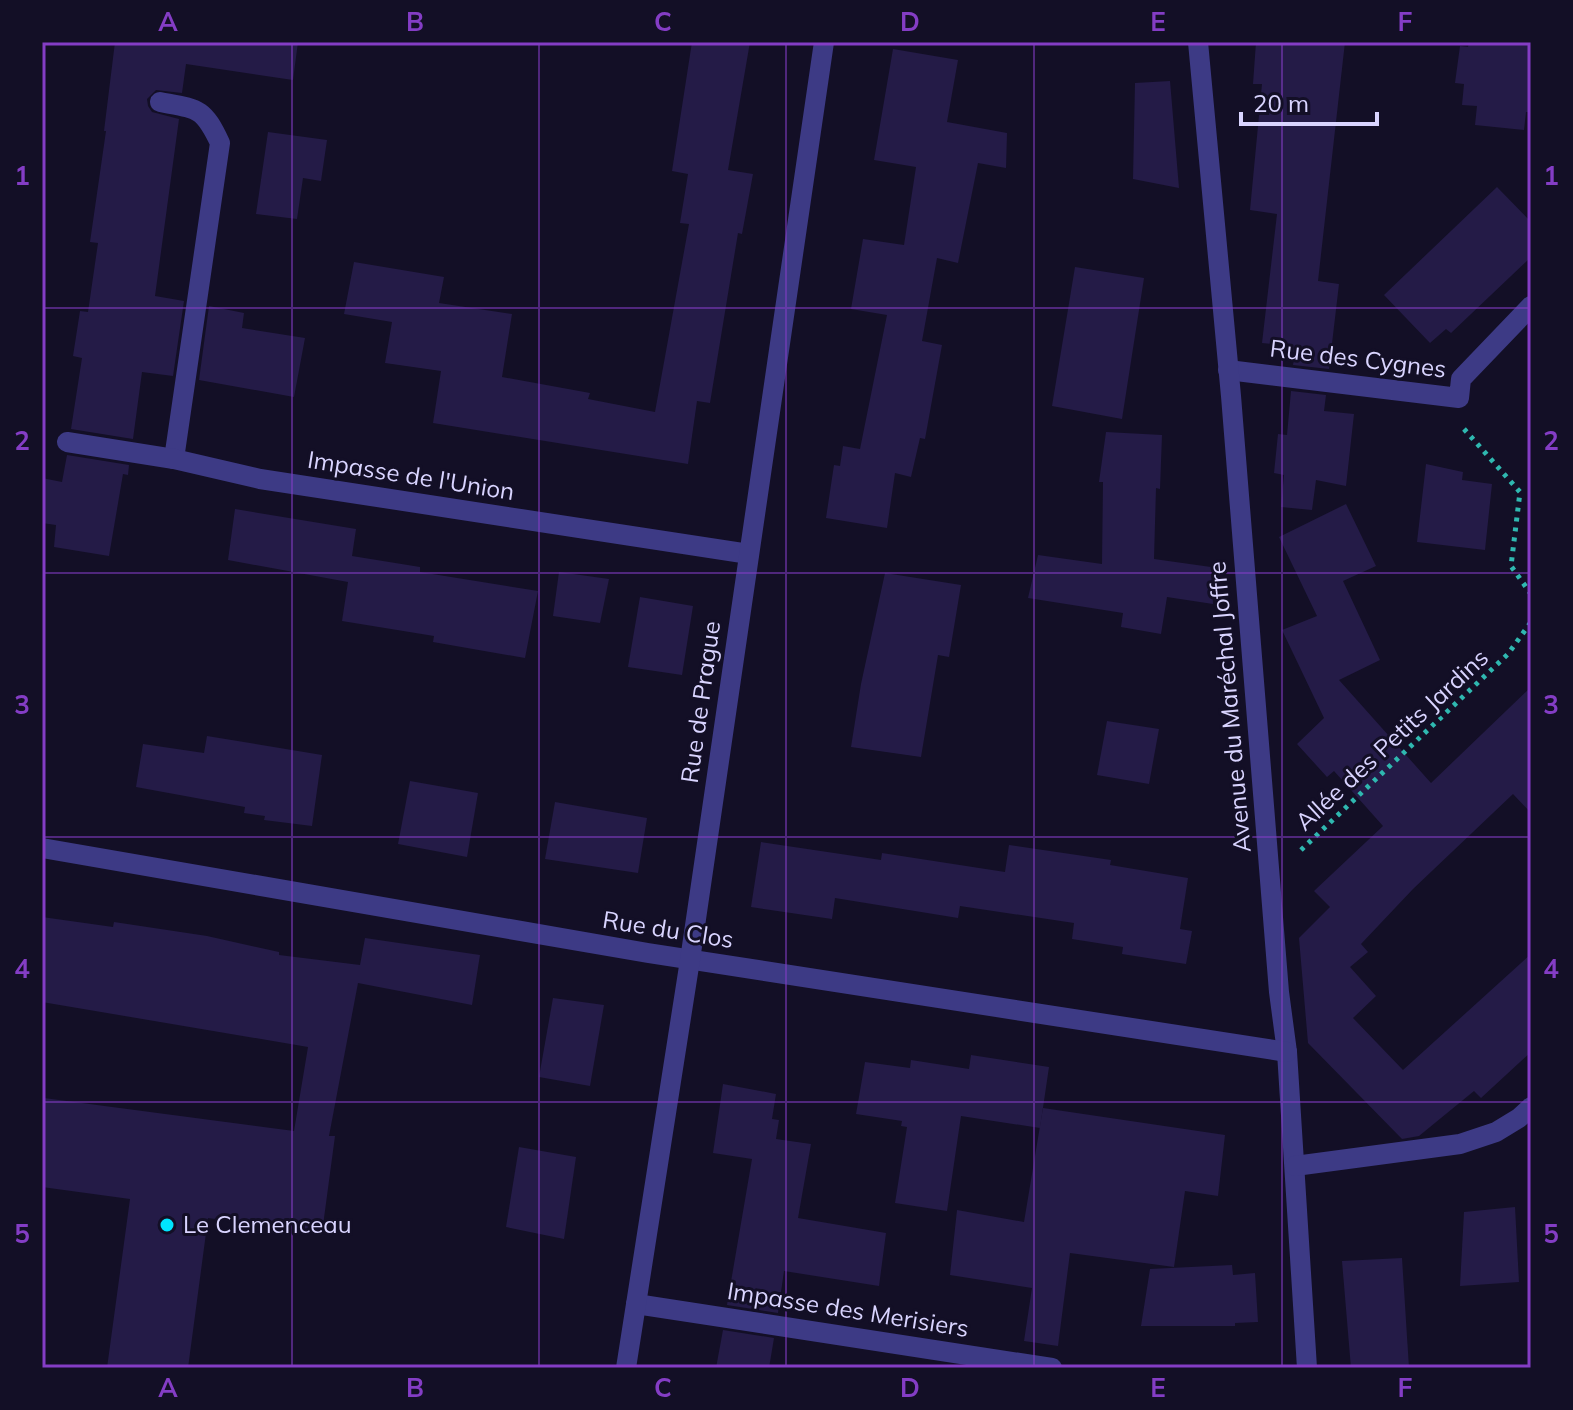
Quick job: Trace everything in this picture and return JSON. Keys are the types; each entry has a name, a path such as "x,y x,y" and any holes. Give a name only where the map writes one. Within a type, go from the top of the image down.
{"street":[{"name":"Rue de Prague","path":"626,1368 690,960 824,42"},
{"name":"Avenue du Maréchal Joffre","path":"1198,42 1279,992 1287,1052 1307,1368"},
{"path":"160,102 193,108 208,118 220,143 174,459"},
{"name":"Rue des Cygnes","path":"1228,370 1459,398 1461,379 1531,306"},
{"name":"Impasse de l'Union","path":"67,442 174,459 275,481 749,554"},
{"name":"Rue du Clos","path":"42,848 690,960 1287,1052"},
{"path":"1295,1166 1460,1144 1496,1132 1531,1107"},
{"name":"Impasse des Merisiers","path":"636,1304 1052,1368"}],"path":[{"path":"1459,398 1460,424 1520,492 1511,566 1531,594"},
{"name":"Allée des Petits Jardins","path":"1270,876 1313,840 1508,654 1531,622"}],"building":[{"path":"115,42 298,42 293,80 186,64 182,93 156,90 147,99 152,112 179,119 155,296 184,301 173,376 142,372 133,439 71,429 82,358 73,356 80,311 88,312 98,243 90,242"},
{"path":"692,42 750,42 728,170 753,174 742,234 738,233 710,403 697,401 688,464 433,423 441,371 385,363 392,322 344,314 354,262 444,277 439,303 512,314 502,377 590,393 588,399 655,412 689,224 680,223 688,174 672,171"},
{"path":"1256,42 1345,42 1318,281 1339,284 1329,369 1293,365 1295,352 1283,352 1283,345 1262,343 1277,214 1250,210 1262,84 1253,84"},
{"path":"1469,42 1531,42 1531,112 1526,112 1524,130 1475,125 1477,106 1462,105 1464,84 1455,83 1460,46 1468,47"},
{"path":"893,49 958,60 947,122 1007,133 1006,168 978,163 958,263 937,258 922,341 942,345 925,439 920,438 911,477 895,473 887,528 826,518 834,465 840,466 843,446 860,449 887,315 851,309 863,239 904,245 916,167 874,160"},
{"path":"1170,81 1179,188 1133,179 1135,83"},
{"path":"268,132 327,140 321,181 303,178 297,219 256,214"},
{"path":"1497,187 1531,222 1531,257 1451,333 1446,329 1430,343 1384,295"},
{"path":"1075,267 1144,278 1122,419 1052,406"},
{"path":"209,306 244,313 242,328 305,338 294,397 199,380"},
{"path":"1291,391 1326,395 1324,411 1354,414 1346,486 1316,480 1312,510 1281,507 1284,475 1274,473 1278,434 1287,435"},
{"path":"1106,432 1162,435 1160,489 1156,488 1154,559 1211,567 1213,604 1167,597 1161,634 1121,627 1123,613 1028,598 1038,555 1102,564 1103,482 1099,482"},
{"path":"67,455 129,465 128,475 123,474 109,556 54,547 56,525 42,523 42,478 62,482"},
{"path":"1426,464 1463,472 1462,480 1492,484 1485,550 1417,542"},
{"path":"1346,504 1376,566 1343,581 1380,660 1339,680 1431,783 1531,687 1531,813 1513,794 1413,889 1361,944 1368,952 1350,967 1376,996 1353,1018 1403,1070 1531,954 1531,1052 1481,1098 1474,1091 1419,1136 1402,1139 1308,1043 1299,938 1330,907 1314,891 1383,826 1334,771 1327,777 1297,744 1324,718 1282,630 1317,616 1279,537"},
{"path":"235,509 356,529 352,556 420,567 420,572 538,591 525,658 433,642 434,636 342,621 348,582 228,560"},
{"path":"559,572 609,579 600,623 553,616"},
{"path":"885,573 961,585 949,657 938,655 921,757 851,747"},
{"path":"640,597 693,606 682,675 628,667"},
{"path":"1107,721 1159,729 1149,784 1097,775"},
{"path":"207,736 322,755 312,826 264,820 265,816 244,813 245,807 136,787 143,744 204,753"},
{"path":"410,781 478,793 467,857 398,844"},
{"path":"555,802 647,818 638,873 545,859"},
{"path":"761,842 881,860 882,853 1005,872 1009,845 1111,860 1110,865 1188,878 1180,929 1192,931 1186,964 1122,954 1123,947 1072,939 1074,923 960,906 958,918 835,898 832,919 751,907"},
{"path":"42,917 113,927 114,922 207,936 279,952 279,955 360,965 365,938 480,955 472,1005 358,983 329,1136 335,1136 322,1233 208,1218 188,1368 107,1368 130,1199 42,1187 44,1098 294,1131 308,1047 42,1002"},
{"path":"553,998 604,1005 590,1086 539,1077"},
{"path":"971,1055 1049,1067 1040,1128 961,1116 947,1211 895,1203 907,1127 901,1126 902,1121 856,1114 865,1062 910,1068 911,1060 969,1069"},
{"path":"723,1084 776,1094 772,1119 779,1120 776,1139 811,1144 798,1218 886,1233 879,1286 784,1271 778,1313 727,1305 752,1159 713,1153"},
{"path":"1043,1108 1225,1135 1218,1196 1185,1191 1174,1267 1070,1253 1058,1346 1024,1341 1032,1288 950,1275 957,1210 1024,1222"},
{"path":"519,1147 576,1157 564,1239 506,1227"},
{"path":"1515,1207 1519,1282 1460,1286 1464,1212"},
{"path":"1402,1258 1409,1368 1351,1368 1342,1261"},
{"path":"1232,1265 1233,1275 1255,1273 1258,1322 1235,1323 1235,1326 1141,1326 1150,1269"},
{"path":"723,1330 774,1338 769,1368 716,1368"}],"place":[{"name":"Le Clemenceau","path":"167,1225"}]}
